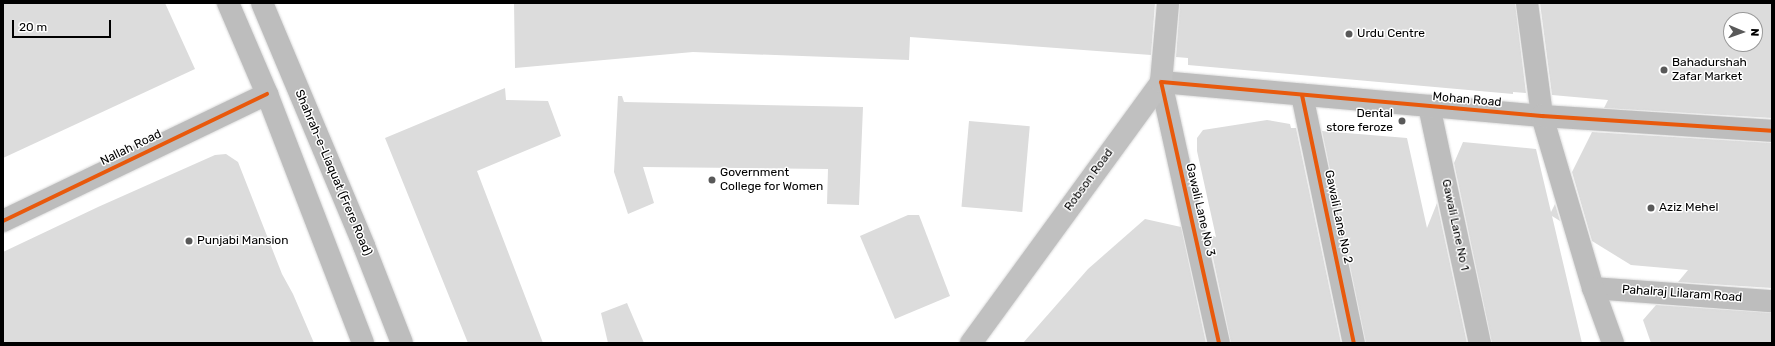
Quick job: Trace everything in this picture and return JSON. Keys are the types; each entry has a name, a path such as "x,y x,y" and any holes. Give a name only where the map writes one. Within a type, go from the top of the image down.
{"main road":[{"path":"1161,82 1168,3"},
{"name":"Robson Road","path":"972,343 1161,82"}],"street":[{"path":"228,3 267,94 363,343"},
{"name":"Shahrah-e-Liaquat (Frere Road)","path":"262,3 364,246 402,343"},
{"path":"1527,3 1542,116 1593,288 1613,343"},
{"name":"Mohan Road","path":"1161,82 1542,116 1772,131"},
{"name":"Gawali Lane No 3","path":"1161,82 1219,343"},
{"name":"Nallah Road","path":"3,221 267,94"},
{"name":"Gawali Lane No 2","path":"1302,95 1354,343"},
{"name":"Gawali Lane No 1","path":"1429,106 1480,343"},
{"name":"Pahalraj Lilaram Road","path":"1593,288 1772,300"}],"building":[{"path":"3,3 165,3 195,69 3,158"},
{"path":"514,3 1155,3 1151,55 910,37 909,60 693,52 515,68"},
{"name":"Urdu Centre","path":"1180,3 1515,3 1526,93 1513,92 1513,94 1188,65 1188,58 1176,57"},
{"name":"Bahadurshah Zafar Market","path":"1540,3 1772,3 1772,118 1604,108 1608,100 1552,95"},
{"path":"505,88 506,100 548,101 561,136 477,171 543,343 468,343 385,138"},
{"path":"618,96 622,96 624,102 863,107 859,205 827,204 828,169 643,167 654,203 628,214 614,172"},
{"path":"1267,120 1290,124 1291,128 1296,128 1341,343 1231,343 1208,234 1216,237 1197,151 1197,138 1203,130"},
{"path":"969,121 1030,126 1022,212 962,207"},
{"path":"1322,131 1407,138 1427,228 1437,203 1467,343 1366,343"},
{"path":"1592,132 1772,143 1772,288 1678,282 1688,270 1631,265 1592,241 1572,172"},
{"path":"1463,142 1536,149 1551,212 1555,204 1560,221 1552,216 1582,343 1492,343 1454,163"},
{"path":"226,154 238,162 282,274 293,294 314,343 3,343 3,252 98,207 215,155"},
{"path":"908,215 919,215 950,296 895,319 860,236"},
{"path":"1145,219 1181,227 1206,343 1023,343 1088,269"},
{"path":"627,303 644,343 608,343 601,313"},
{"path":"1656,305 1772,313 1772,343 1651,343 1643,320"}],"cycle path":[{"path":"1219,343 1161,82 1542,116 1772,131"},
{"path":"3,221 267,94"},
{"path":"1302,95 1354,343"}],"place":[{"name":"Urdu Centre","path":"1349,34"},
{"name":"Bahadurshah Zafar Market","path":"1664,70"},
{"name":"Dental store feroze","path":"1402,121"},
{"name":"Government College for Women","path":"712,180"},
{"name":"Aziz Mehel","path":"1651,208"},
{"name":"Punjabi Mansion","path":"189,241"}]}
